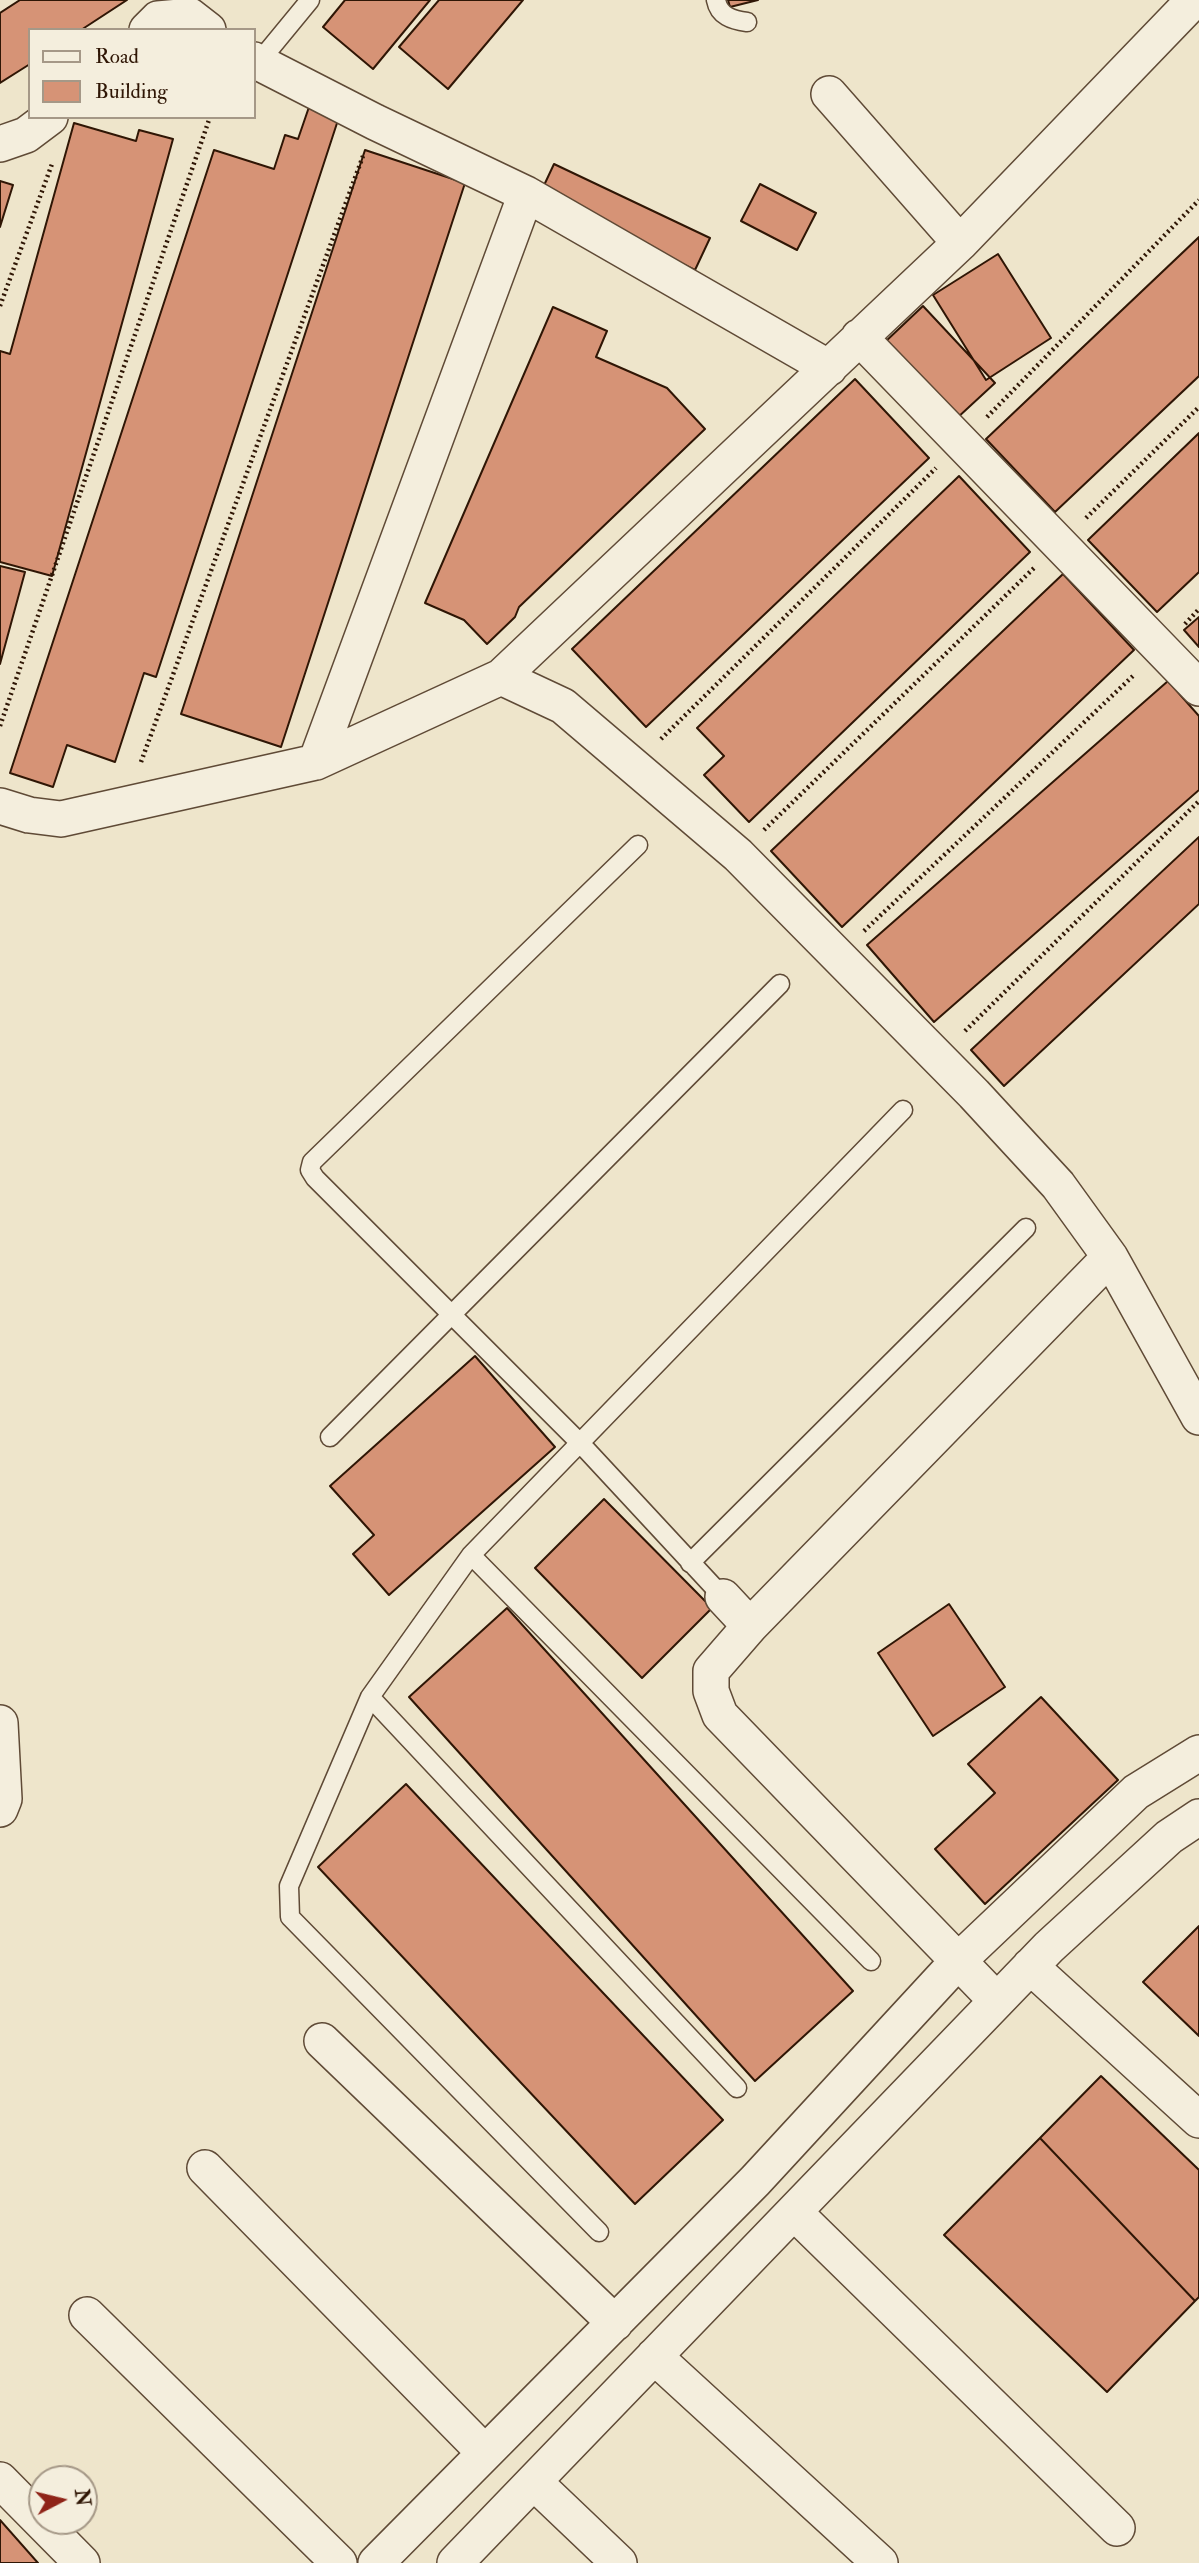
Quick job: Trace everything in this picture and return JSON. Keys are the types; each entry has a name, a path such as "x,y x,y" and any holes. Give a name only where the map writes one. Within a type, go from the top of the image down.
{"street":[{"path":"0,806 29,815 61,819 316,762 501,677 960,243 1194,0"},
{"path":"148,28 158,19 190,16 205,28"},
{"path":"256,61 375,122 526,194 829,368"},
{"path":"829,93 960,243"},
{"path":"0,144 26,135 47,119"},
{"path":"316,762 526,194"},
{"path":"859,337 1199,688"},
{"path":"501,677 562,706 738,855 974,1094 1058,1185 1110,1257 1199,1417"},
{"path":"997,2001 720,1715 711,1691 711,1671 750,1626 1110,1257"},
{"path":"723,1597 750,1626"},
{"path":"0,1723 4,1799 0,1810"},
{"path":"376,2563 755,2181 958,1961 1136,1792 1199,1753"},
{"path":"455,2563 1030,1966 1169,1837 1199,1817"},
{"path":"1030,1966 1199,2120"},
{"path":"322,2041 615,2323"},
{"path":"205,2168 484,2452"},
{"path":"795,2213 1118,2528"},
{"path":"87,2315 339,2563"},
{"path":"654,2356 880,2563"},
{"path":"0,2480 82,2563"},
{"path":"534,2482 619,2563"}],"lane":[{"path":"256,61 310,0"},
{"path":"716,0 717,8 731,20 747,22"},
{"path":"638,845 312,1161 310,1170 581,1444 723,1597"},
{"path":"330,1437 780,984"},
{"path":"599,2232 290,1917 289,1886 370,1697 471,1555 903,1110"},
{"path":"690,1563 1026,1228"},
{"path":"471,1555 871,1961"},
{"path":"370,1697 737,2088"}],"path":[{"path":"0,726 209,119"},
{"path":"125,806 375,122"},
{"path":"0,306 55,155"},
{"path":"634,766 961,443 1199,200"},
{"path":"738,855 1199,407"},
{"path":"838,956 1199,610"},
{"path":"937,1058 1199,801"}],"building":[{"path":"20,0 127,0 84,28 28,28 28,65 0,83 0,13"},
{"path":"345,0 430,0 373,69 323,27"},
{"path":"439,0 523,0 448,89 399,47"},
{"path":"728,0 758,0 730,7"},
{"path":"309,107 339,117 156,677 144,673 115,762 67,745 53,787 10,773 214,150 274,169 285,135 298,139"},
{"path":"74,123 136,141 139,130 173,139 52,576 0,562 0,351 10,354"},
{"path":"365,150 465,183 281,747 181,714"},
{"path":"554,164 710,238 695,270 539,196"},
{"path":"0,181 13,185 0,227"},
{"path":"760,184 816,213 797,250 741,221"},
{"path":"1199,237 1199,376 1055,512 986,439"},
{"path":"998,254 1051,338 986,380 933,295"},
{"path":"923,306 995,383 956,419 885,342"},
{"path":"553,307 607,331 596,357 667,388 705,429 519,607 515,617 487,644 464,620 425,603"},
{"path":"855,379 929,458 646,727 572,649"},
{"path":"1199,433 1199,572 1157,612 1088,540"},
{"path":"959,476 1030,552 749,822 704,775 724,756 697,728"},
{"path":"0,566 25,572 0,664"},
{"path":"1063,574 1134,650 842,927 771,851"},
{"path":"1199,617 1199,647 1184,630"},
{"path":"1168,681 1199,716 1199,790 934,1022 867,945"},
{"path":"1199,837 1199,904 1004,1086 971,1050"},
{"path":"475,1356 555,1447 389,1595 353,1554 374,1535 330,1486"},
{"path":"604,1499 712,1608 642,1678 535,1568"},
{"path":"949,1604 1005,1687 933,1736 878,1653"},
{"path":"507,1608 853,1991 755,2081 409,1697"},
{"path":"1041,1697 1118,1780 985,1904 935,1849 995,1793 968,1764"},
{"path":"406,1784 723,2120 635,2204 318,1867"},
{"path":"1199,1926 1199,2036 1143,1982"},
{"path":"1101,2076 1199,2170 1199,2297 1195,2301 1040,2138"},
{"path":"1040,2138 1195,2301 1107,2392 944,2235"},
{"path":"0,2520 38,2563 0,2563"}]}
